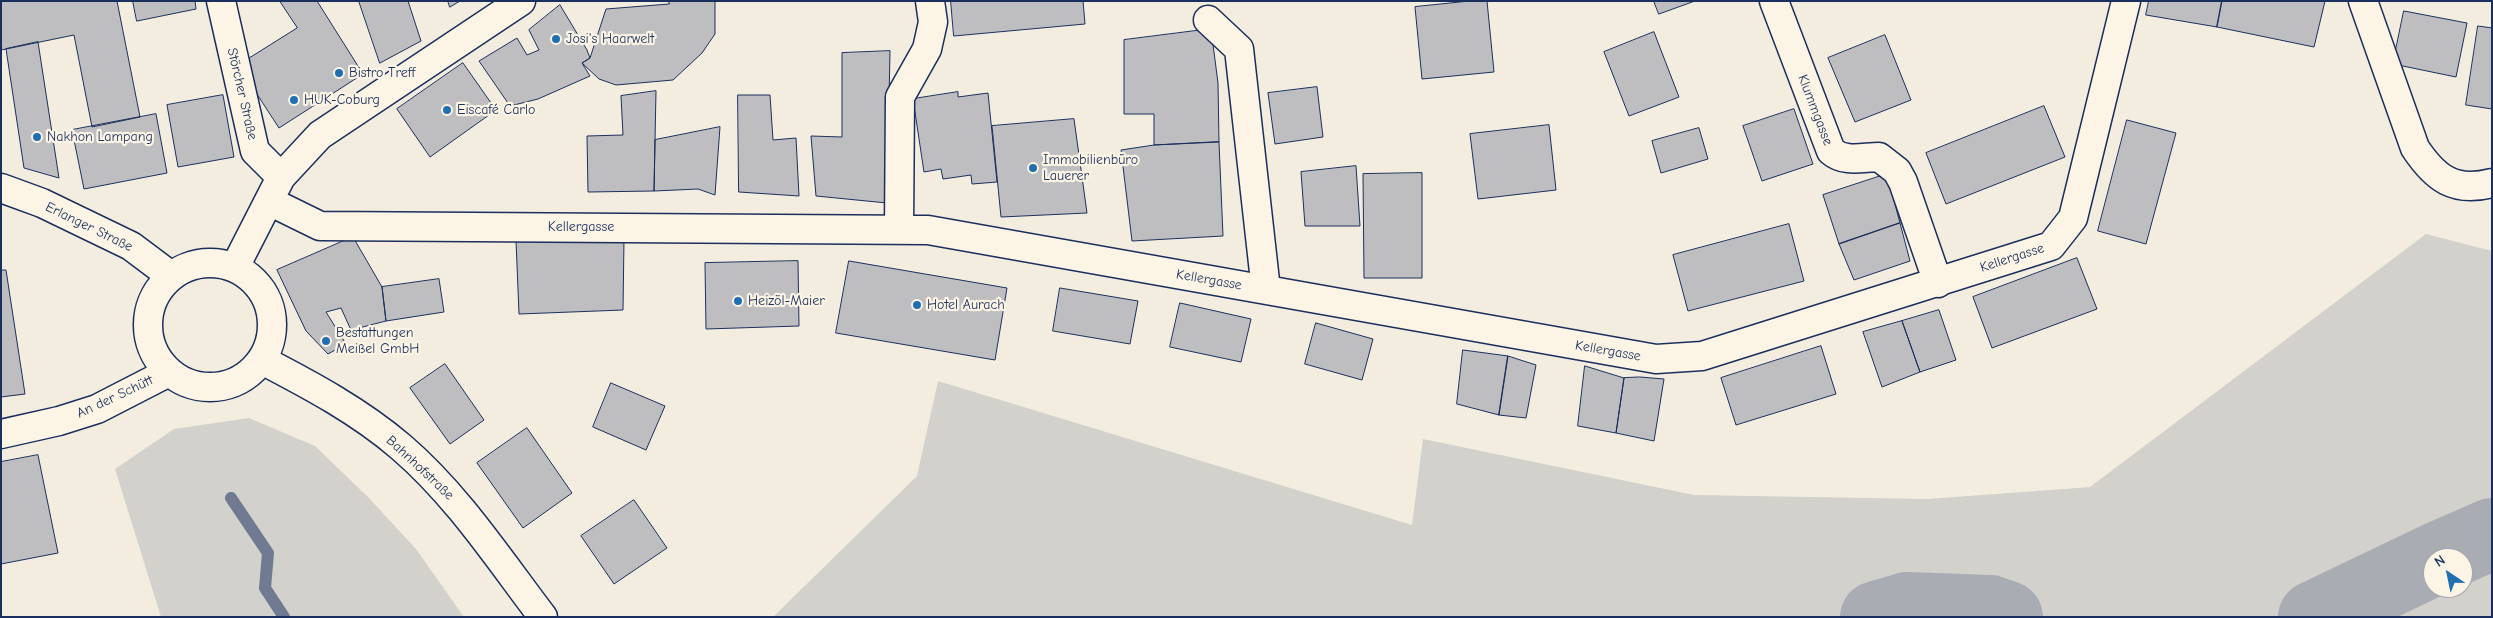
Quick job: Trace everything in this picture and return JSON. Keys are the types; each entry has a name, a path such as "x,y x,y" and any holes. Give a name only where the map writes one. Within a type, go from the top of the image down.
{"street":[{"name":"Störcher Straße","path":"221,1 255,151 281,177"},
{"path":"236,267 281,177 320,135 521,1"},
{"path":"899,230 900,97 926,49 933,22 930,1"},
{"name":"Klummgasse","path":"1774,1 1831,151 1838,157 1846,159 1879,157 1897,171 1938,283"},
{"name":"Kellergasse","path":"269,201 320,226 928,230 1656,359 1702,356 2051,246 2073,218 2126,1"},
{"path":"2363,1 2415,148 2429,169 2452,184 2474,188 2492,183"},
{"path":"1208,20 1239,50 1266,290"},
{"name":"Erlanger Straße","path":"1,188 42,203 131,246 171,276"},
{"path":"212,262 236,267 254,280 267,297 273,318 271,340 262,360 243,378 218,387 192,385 169,372 155,355 148,335 148,314 155,294 171,276 189,265 212,262"},
{"name":"Bahnhofstraße","path":"262,360 314,387 355,412 401,447 458,504 543,617"},
{"name":"An der Schütt","path":"1,434 59,422 97,409 169,372"}],"shaded area":[{"path":"2426,234 2492,251 2492,617 773,617 917,476 938,381 1412,525 1423,439 1694,495 1928,499 2090,487"},
{"path":"249,418 315,446 369,498 416,549 464,617 161,617 115,469 174,429"}],"building":[{"path":"1,1 117,1 140,117 92,127 74,35 1,50"},
{"path":"133,1 195,1 196,9 137,21"},
{"path":"280,1 317,1 363,74 279,128 238,65 297,28"},
{"path":"359,1 408,1 421,41 380,63"},
{"path":"448,1 460,1 450,7"},
{"path":"669,1 715,1 715,34 702,53 673,80 616,85 599,79 582,63 590,58 606,9 669,4"},
{"path":"951,1 1083,1 1085,24 954,36"},
{"path":"1487,1 1494,72 1422,79 1415,7"},
{"path":"1654,1 1695,1 1659,14"},
{"path":"2149,1 2222,1 2217,27 2146,15"},
{"path":"2222,1 2325,1 2314,47 2217,27"},
{"path":"560,5 587,50 590,58 582,63 590,76 538,99 510,106 479,61 517,38 527,55 539,50 529,30"},
{"path":"2404,11 2467,23 2456,77 2393,64"},
{"path":"2478,26 2492,28 2492,109 2466,105"},
{"path":"1211,29 1218,83 1219,142 1154,145 1154,114 1124,114 1124,40"},
{"path":"1654,32 1679,97 1629,116 1604,52"},
{"path":"1885,35 1911,100 1855,122 1828,58"},
{"path":"38,42 59,178 24,168 6,49"},
{"path":"890,51 887,203 816,196 811,136 842,137 842,53"},
{"name":"Eiscafé Carlo","path":"463,63 496,110 430,157 397,109"},
{"path":"1317,87 1323,137 1275,144 1268,93"},
{"path":"656,91 654,191 588,192 587,136 623,135 621,96"},
{"path":"958,92 958,97 988,93 997,182 972,184 971,175 943,179 941,169 924,172 913,99"},
{"path":"223,95 234,157 178,167 167,105"},
{"path":"738,95 770,95 773,140 796,138 799,196 739,192"},
{"path":"2044,106 2065,157 1946,204 1926,153"},
{"path":"1794,109 1813,164 1762,181 1743,126"},
{"path":"156,114 167,173 84,189 72,130"},
{"path":"1074,119 1087,213 1001,217 992,126"},
{"path":"2127,120 2176,133 2146,244 2098,231"},
{"path":"1549,125 1556,190 1478,199 1470,134"},
{"path":"720,127 715,195 698,189 654,191 655,140"},
{"path":"1699,128 1708,159 1661,173 1652,141"},
{"path":"1219,142 1223,236 1132,241 1121,150 1154,145"},
{"path":"1356,166 1360,226 1305,226 1301,172"},
{"path":"1422,173 1422,278 1364,278 1363,174"},
{"path":"1887,174 1900,223 1839,244 1823,195"},
{"path":"1900,223 1910,261 1854,280 1839,244"},
{"path":"1789,224 1804,281 1688,311 1673,255"},
{"path":"353,237 382,287 386,321 351,330 341,308 326,312 346,344 328,354 306,331 277,270"},
{"path":"624,239 623,310 519,314 516,240"},
{"path":"2077,258 2097,309 1992,348 1973,297"},
{"path":"798,261 799,326 706,329 705,263"},
{"path":"849,261 1007,288 995,360 836,333"},
{"path":"1,270 6,270 25,394 1,397"},
{"path":"439,279 444,312 386,321 382,287"},
{"path":"1060,288 1138,301 1130,344 1053,331"},
{"path":"1180,303 1251,319 1241,362 1170,347"},
{"path":"1939,310 1956,360 1920,372 1902,321"},
{"path":"1902,321 1920,372 1882,387 1863,332"},
{"path":"1316,323 1373,339 1362,380 1305,364"},
{"path":"1821,346 1836,394 1736,425 1721,378"},
{"path":"1463,350 1508,356 1499,415 1457,404"},
{"path":"1508,356 1536,365 1526,418 1499,415"},
{"path":"445,364 484,420 450,444 410,388"},
{"path":"1585,366 1624,378 1616,433 1578,426"},
{"path":"1624,378 1664,379 1654,441 1616,433"},
{"path":"611,383 665,406 646,450 593,427"},
{"path":"527,428 572,493 523,528 477,463"},
{"path":"38,455 58,553 1,564 1,462"},
{"path":"634,500 667,548 614,584 581,536"}],"waterway":[{"path":"231,498 268,553 265,588 284,617"},
{"path":"2460,548 2492,534"},
{"path":"2314,617 2423,565"},
{"path":"1876,617 1907,608 1990,611 2007,617"}],"place":[{"name":"Josi's Haarwelt","path":"556,39"},
{"name":"Bistro Treff","path":"339,73"},
{"name":"HUK-Coburg","path":"294,100"},
{"name":"Eiscafé Carlo","path":"447,110"},
{"name":"Nakhon Lampang","path":"37,137"},
{"name":"Immobilienbüro Lauerer","path":"1033,168"},
{"name":"Heizöl-Maier","path":"738,301"},
{"name":"Hotel Aurach","path":"917,305"},
{"name":"Bestattungen Meißel GmbH","path":"326,341"}]}
